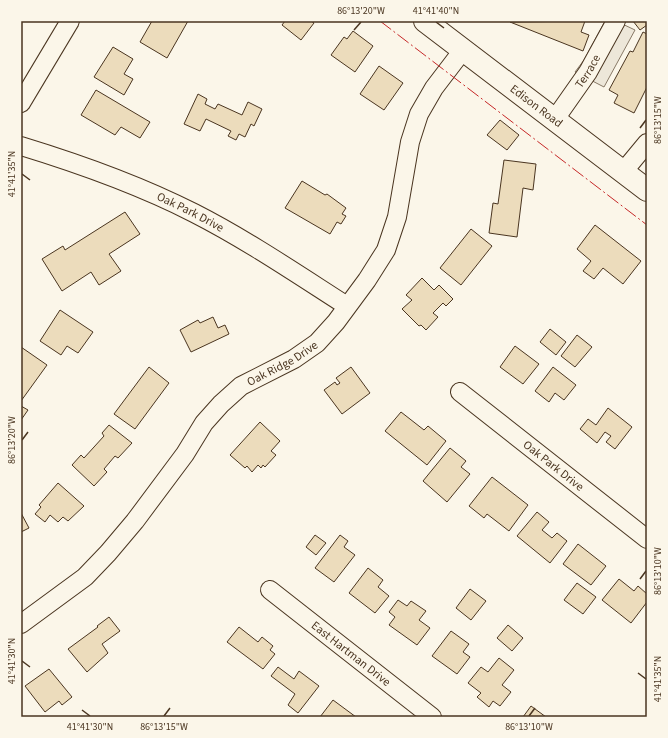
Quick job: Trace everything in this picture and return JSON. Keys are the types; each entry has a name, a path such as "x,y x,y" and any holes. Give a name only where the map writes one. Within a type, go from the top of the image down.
{"main road":[{"name":"Edison Road","path":"425,21 647,190"}],"street":[{"path":"21,103 70,21"},
{"name":"Terrace","path":"555,119 588,72 616,21"},
{"name":"Oak Ridge Drive","path":"21,624 85,577 108,553 139,516 185,454 204,423 221,404 241,386 294,359 317,343 347,306 367,280 386,250 398,217 410,142 419,114 434,88 463,50"},
{"path":"623,172 647,142"},
{"name":"Oak Park Drive","path":"21,146 101,172 194,213 297,274 347,306"},
{"name":"Oak Park Drive","path":"460,392 647,539"},
{"name":"East Hartman Drive","path":"270,590 432,717"}],"shaded area":[{"path":"605,21 616,21 635,30 604,87 575,72 584,60"}],"building":[{"path":"152,21 188,21 167,58 140,42"},
{"path":"285,21 311,21 314,23 301,40 282,25"},
{"path":"585,21 581,32 589,35 583,51 510,22"},
{"path":"633,21 647,21 647,25 640,30"},
{"path":"353,31 373,46 355,72 331,55 344,37 347,39"},
{"path":"643,32 647,34 647,87 634,113 614,103 618,95 609,90 630,51 633,52"},
{"path":"113,47 133,59 124,74 133,79 124,95 94,77"},
{"path":"379,66 403,83 384,110 360,94"},
{"path":"96,90 150,122 140,138 121,127 115,135 81,115"},
{"path":"198,94 207,99 205,104 215,109 218,104 242,115 248,102 262,109 254,126 251,124 245,137 239,134 236,140 228,136 231,131 206,119 200,131 184,124"},
{"path":"500,120 519,135 507,150 487,135"},
{"path":"504,160 536,164 533,190 523,188 517,237 489,233 493,203 498,204"},
{"path":"302,181 325,195 327,194 346,208 342,214 346,216 341,224 337,222 330,234 285,208"},
{"path":"125,212 140,234 109,254 121,271 99,285 91,272 62,291 42,259 63,246 65,250"},
{"path":"595,225 641,261 623,284 603,268 594,279 583,271 591,261 577,249"},
{"path":"471,229 492,246 461,285 440,268"},
{"path":"422,278 434,290 439,285 453,299 446,306 443,303 433,313 438,317 426,330 421,325 419,326 402,309 412,300 406,295"},
{"path":"60,310 93,332 78,353 67,346 61,355 40,341"},
{"path":"213,317 218,328 225,325 229,334 191,352 180,330 198,320 200,323"},
{"path":"550,329 566,342 556,355 540,342"},
{"path":"577,335 592,347 575,367 561,356"},
{"path":"515,346 539,364 523,384 500,367"},
{"path":"21,347 47,365 21,401"},
{"path":"149,367 169,383 135,429 114,414"},
{"path":"351,367 370,393 342,414 324,390 335,382 337,385 340,383 336,378"},
{"path":"553,367 576,385 564,400 555,393 549,402 535,391"},
{"path":"21,406 28,410 21,420"},
{"path":"608,408 632,427 615,449 606,442 611,436 605,432 597,443 580,429 588,419 596,425"},
{"path":"401,412 424,430 428,426 446,441 427,465 385,431"},
{"path":"260,422 280,441 271,451 276,455 265,467 263,465 261,468 258,465 252,472 247,466 245,468 230,455"},
{"path":"109,425 132,443 118,458 115,456 104,469 107,472 94,486 72,465 81,455 84,458 104,436 102,433"},
{"path":"450,448 466,461 461,467 470,474 447,502 423,481"},
{"path":"492,477 528,505 509,531 487,514 484,518 469,506"},
{"path":"58,483 84,506 68,521 63,517 58,522 50,515 45,522 35,514 41,507 39,505"},
{"path":"537,512 549,522 542,530 552,538 557,533 567,541 550,563 517,536"},
{"path":"21,513 29,528 21,532"},
{"path":"315,535 326,543 316,555 306,547"},
{"path":"340,535 348,541 344,547 355,555 334,582 315,568"},
{"path":"578,544 606,566 591,585 563,564"},
{"path":"368,568 383,580 378,587 389,596 375,613 349,593"},
{"path":"619,579 634,591 638,586 647,594 647,602 631,623 602,600"},
{"path":"577,583 596,597 583,614 564,600"},
{"path":"470,589 486,601 471,620 456,608"},
{"path":"398,600 407,606 411,601 426,611 419,620 430,628 417,645 389,625 395,617 389,612"},
{"path":"109,617 120,631 102,644 108,653 87,672 68,649"},
{"path":"508,625 523,638 512,651 497,638"},
{"path":"239,627 258,642 262,637 273,646 270,650 275,654 263,669 227,642"},
{"path":"451,631 469,644 463,652 470,657 457,674 432,656"},
{"path":"499,658 514,670 502,685 511,692 500,706 493,701 489,707 477,697 481,693 468,683 481,667 488,672"},
{"path":"278,667 294,679 299,671 319,686 298,713 288,705 295,694 271,676"},
{"path":"49,669 72,697 62,705 59,701 45,712 25,686"},
{"path":"333,700 356,717 320,717"},
{"path":"531,706 546,717 523,717"}],"power":[{"path":"380,21 647,225"}]}
